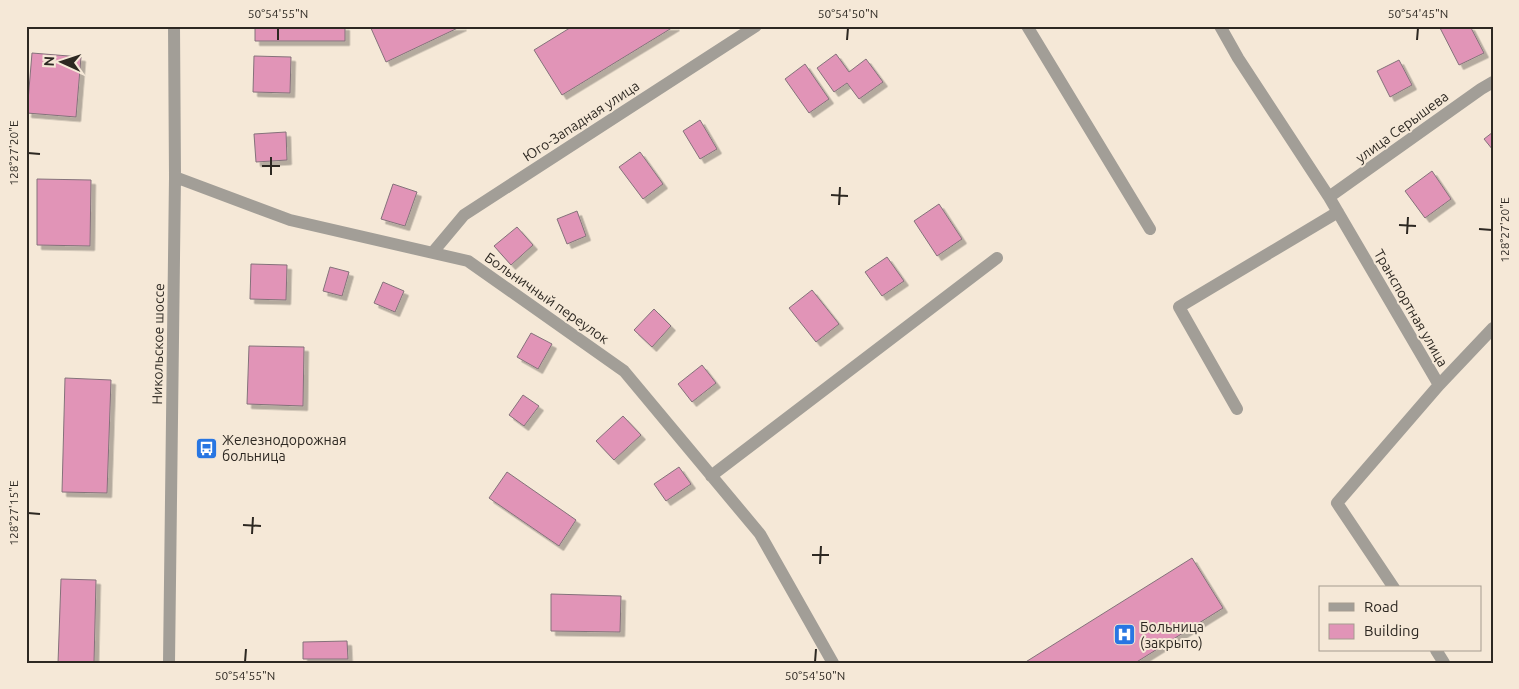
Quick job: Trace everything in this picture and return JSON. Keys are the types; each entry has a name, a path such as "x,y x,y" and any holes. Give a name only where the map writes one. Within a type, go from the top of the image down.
{"street":[{"name":"Никольское шоссе","path":"169,663 175,177 174,26"},
{"name":"Юго-Западная улица","path":"433,252 464,215 756,26"},
{"path":"1028,26 1150,229"},
{"name":"Транспортная улица","path":"1220,26 1238,58 1329,197 1439,385 1337,503 1393,586"},
{"name":"улица Серышева","path":"1329,197 1473,94 1493,82"},
{"name":"Больничный переулок","path":"175,177 290,220 468,261 624,371 760,534 833,663"},
{"path":"1238,409 1179,307 1338,212"},
{"path":"711,476 997,258"},
{"path":"1439,385 1493,328"},
{"path":"1437,652 1444,663"}],"building":[{"path":"255,26 345,26 345,41 255,41"},
{"path":"370,26 462,26 386,62"},
{"path":"573,26 675,26 562,95 534,50"},
{"path":"1439,26 1470,26 1484,53 1459,65"},
{"path":"32,53 81,57 76,117 27,113"},
{"path":"836,54 849,72 866,59 883,82 859,99 847,83 834,92 817,68"},
{"path":"254,56 291,57 290,93 253,92"},
{"path":"1399,60 1412,85 1390,97 1377,71"},
{"path":"805,64 829,99 809,113 785,79"},
{"path":"700,120 717,149 700,159 683,131"},
{"path":"286,132 287,160 256,162 254,134"},
{"path":"1493,132 1493,150 1484,139"},
{"path":"640,152 663,184 643,199 619,167"},
{"path":"1432,171 1451,199 1425,218 1405,191"},
{"path":"37,179 91,180 90,246 37,245"},
{"path":"393,184 417,192 405,226 381,219"},
{"path":"939,204 962,239 937,256 914,221"},
{"path":"577,211 586,236 567,244 557,219"},
{"path":"517,227 533,245 511,265 494,246"},
{"path":"887,257 904,281 882,296 865,272"},
{"path":"251,264 287,265 286,300 250,299"},
{"path":"330,267 349,272 342,296 323,291"},
{"path":"383,282 404,291 395,312 374,303"},
{"path":"812,290 839,324 816,342 789,308"},
{"path":"654,309 671,326 652,347 634,330"},
{"path":"531,333 552,344 538,369 517,357"},
{"path":"249,346 304,347 303,406 247,404"},
{"path":"702,365 716,383 692,402 678,384"},
{"path":"65,378 111,380 107,493 62,492"},
{"path":"523,395 539,406 524,426 509,415"},
{"path":"623,416 641,435 614,460 596,441"},
{"path":"679,467 691,484 666,501 654,484"},
{"path":"507,472 576,520 559,546 489,498"},
{"name":"Больница (закрыто)","path":"1192,558 1223,608 1135,663 1024,663"},
{"path":"61,579 96,580 94,663 58,663"},
{"path":"551,594 621,596 620,632 551,631"},
{"path":"347,641 348,659 303,659 303,642"}],"place":[{"name":"Железнодорожная больница","path":"206,448"},
{"name":"Больница (закрыто)","path":"1124,635"}]}
